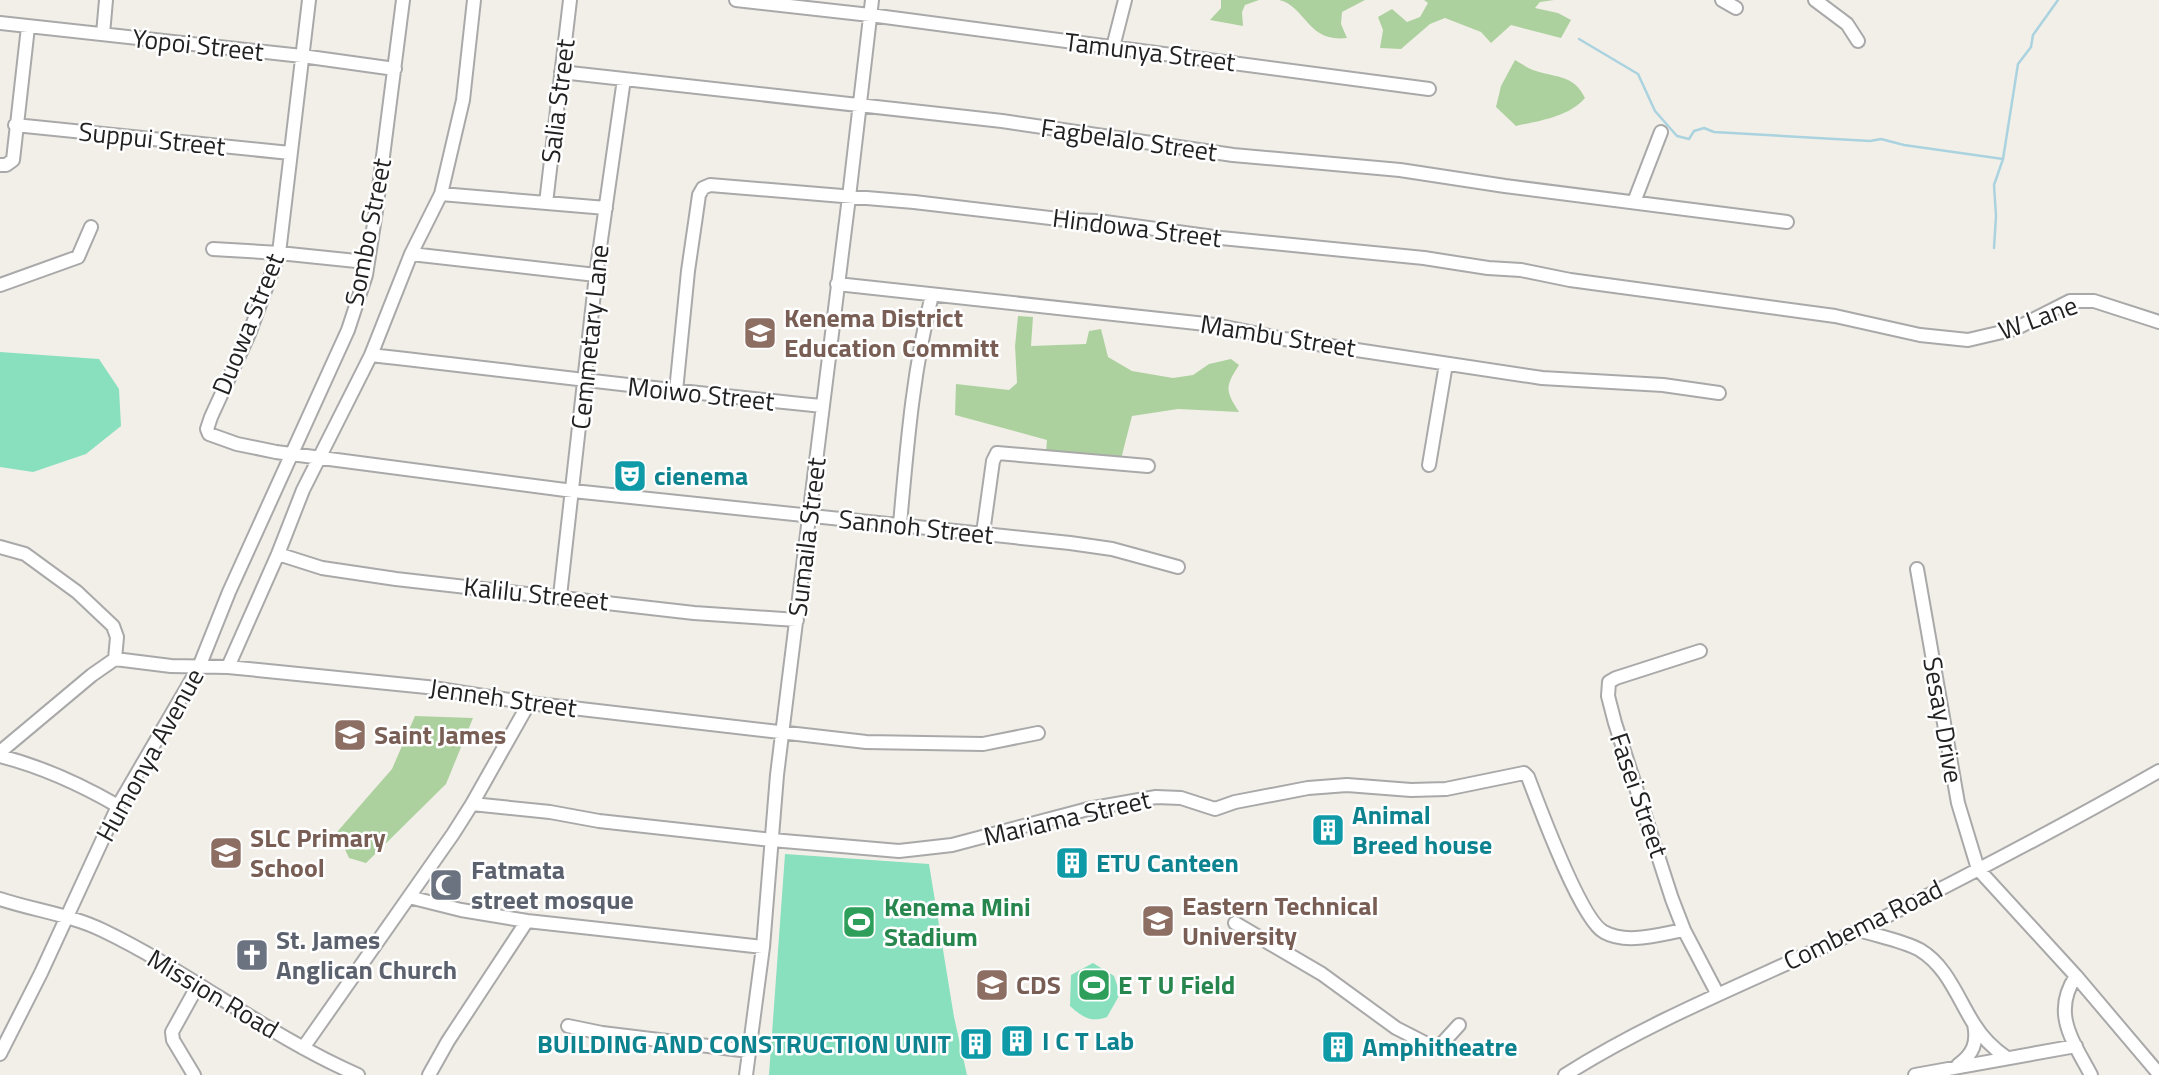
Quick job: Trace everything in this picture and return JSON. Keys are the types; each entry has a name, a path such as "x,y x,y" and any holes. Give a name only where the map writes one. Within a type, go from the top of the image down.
{"street":[{"path":"103,34 106,0"},
{"name":"Duowa Street","path":"294,453 254,449 208,432 211,416 249,334 279,253 309,0"},
{"name":"Sombo Street","path":"294,453 348,330 363,284 376,211 404,0"},
{"path":"228,667 319,456 371,355 411,254 441,194 463,100 474,0"},
{"name":"Salia Street","path":"546,203 570,0"},
{"name":"Tamunya Street","path":"736,0 870,15 1429,89"},
{"name":"Sumaila Street","path":"746,1075 763,947 782,732 872,0"},
{"path":"1113,47 1125,0"},
{"path":"1722,0 1736,8"},
{"path":"1815,0 1847,24 1858,41"},
{"name":"Yopoi Street","path":"0,23 395,69"},
{"path":"0,165 6,165 13,160 28,27"},
{"name":"Fagbelalo Street","path":"561,72 1002,121 1220,154 1400,170 1787,222"},
{"name":"Cemmetary Lane","path":"560,596 596,275 624,79"},
{"name":"Suppui Street","path":"15,125 290,153"},
{"path":"1634,202 1661,132"},
{"name":"Hindowa Street","path":"676,391 699,195 703,188 710,185 1098,221 1337,251 1424,258 1835,316 1872,325"},
{"path":"441,194 606,208"},
{"path":"0,285 78,257 91,227"},
{"path":"213,249 366,262"},
{"path":"411,254 596,275"},
{"name":"Mambu Street","path":"837,284 1214,325 1542,378 1663,385 1719,393"},
{"path":"900,524 913,388 932,295"},
{"name":"W Lane","path":"1872,325 1920,335 1968,340 2015,329 2070,301 2083,300 2159,322"},
{"name":"Moiwo Street","path":"371,355 585,382 822,406"},
{"path":"1429,465 1446,364"},
{"name":"Sannoh Street","path":"294,453 573,491 900,524 1112,549 1178,567"},
{"name":"Humonya Avenue","path":"0,1054 5,1030 41,973 118,806 199,667 229,592 294,453"},
{"path":"983,533 993,461 997,453 1149,466"},
{"path":"0,547 25,554 77,592 113,626 117,637 115,659 92,674 0,754"},
{"name":"Kalilu Streeet","path":"278,554 322,568 359,574 694,613 797,620"},
{"name":"Sesay Drive","path":"1916,569 1958,803 1978,869"},
{"name":"Fasei Street","path":"1700,651 1616,678 1609,682 1607,688 1615,723 1684,930 1717,993"},
{"name":"Jenneh Street","path":"115,659 228,667 427,687 529,703 866,742 983,744 1038,733"},
{"path":"303,1048 472,804 529,703"},
{"path":"0,754 71,780 118,806"},
{"name":"Combema Road","path":"1564,1075 1615,1044 1717,993 1859,930 2159,771"},
{"name":"Mariama Street","path":"472,804 550,812 599,821 870,850 924,850 1130,800 1181,798 1215,809 1235,802 1308,788 1347,785 1411,790 1446,789 1524,773 1528,777 1561,860 1592,922 1604,932 1625,938 1684,930"},
{"path":"1978,869 2076,976 2159,1074"},
{"path":"409,897 461,910 527,921 763,947"},
{"name":"Mission Road","path":"0,899 83,922 104,931 303,1048 358,1075"},
{"path":"429,1075 448,1041 527,921"},
{"path":"1234,923 1322,974 1396,1028 1437,1049 1459,1025"},
{"path":"1859,930 1919,949 1934,961 1964,1003 1974,1024 1994,1049 2007,1058"},
{"path":"2076,976 2068,988 2064,1018 2091,1075"},
{"path":"194,1075 173,1040 172,1032 198,985"},
{"path":"1955,1067 1968,1058 1974,1048 1974,1024"},
{"path":"568,1026 602,1033 749,1051"},
{"path":"1915,1075 2076,1046"}],"green space":[{"path":"1221,0 1259,0 1245,5 1242,12 1243,26 1210,20 1221,8"},
{"path":"1279,0 1365,0 1342,12 1341,24 1347,38 1334,38 1315,30 1295,9"},
{"path":"1424,0 1554,0 1540,2 1535,8 1558,13 1571,20 1561,38 1511,25 1491,43 1481,32 1445,18 1430,24 1401,49 1380,48 1383,30 1378,17 1392,9 1407,22 1420,17 1428,3"},
{"path":"1515,60 1533,70 1570,81 1585,98 1562,114 1516,126 1496,107 1501,86"},
{"path":"1018,316 1033,317 1031,346 1086,344 1089,331 1101,329 1108,357 1132,371 1173,378 1193,375 1209,364 1231,359 1239,365 1228,388 1239,412 1178,409 1132,416 1121,459 1046,453 1047,440 955,415 956,384 1009,390 1017,383 1015,346"},
{"path":"0,352 99,359 119,389 121,426 86,454 33,472 0,467"},
{"path":"415,716 473,718 446,784 366,863 349,858 337,832 392,769"},
{"name":"Kenema Mini Stadium","path":"785,854 929,864 954,1017 967,1075 769,1075"},
{"name":"E T U Field","path":"1093,963 1114,976 1120,994 1107,1017 1096,1019 1083,1016 1070,1006 1071,975"}],"waterway":[{"path":"1994,248 1994,185 2003,159 2018,64 2031,47 2033,35 2058,0"},
{"path":"1579,39 1638,74 1655,111 1677,136 1689,139 1694,131 1704,128 1714,132 1870,141 1881,139 1904,145 2003,159"}],"place":[{"name":"Kenema District Education Committ","path":"760,333"},
{"name":"cienema","path":"630,476"},
{"name":"Saint James","path":"350,735"},
{"name":"Animal Breed house","path":"1328,830"},
{"name":"SLC Primary School","path":"226,853"},
{"name":"ETU Canteen","path":"1072,863"},
{"name":"Fatmata street mosque","path":"446,885"},
{"name":"Eastern Technical University","path":"1158,921"},
{"name":"Kenema Mini Stadium","path":"859,922"},
{"name":"St. James Anglican Church","path":"252,955"},
{"name":"CDS","path":"992,985"},
{"name":"E T U Field","path":"1094,985"},
{"name":"I C T Lab","path":"1017,1041"},
{"name":"BUILDING AND CONSTRUCTION UNIT","path":"976,1044"},
{"name":"Amphitheatre","path":"1338,1047"}]}
